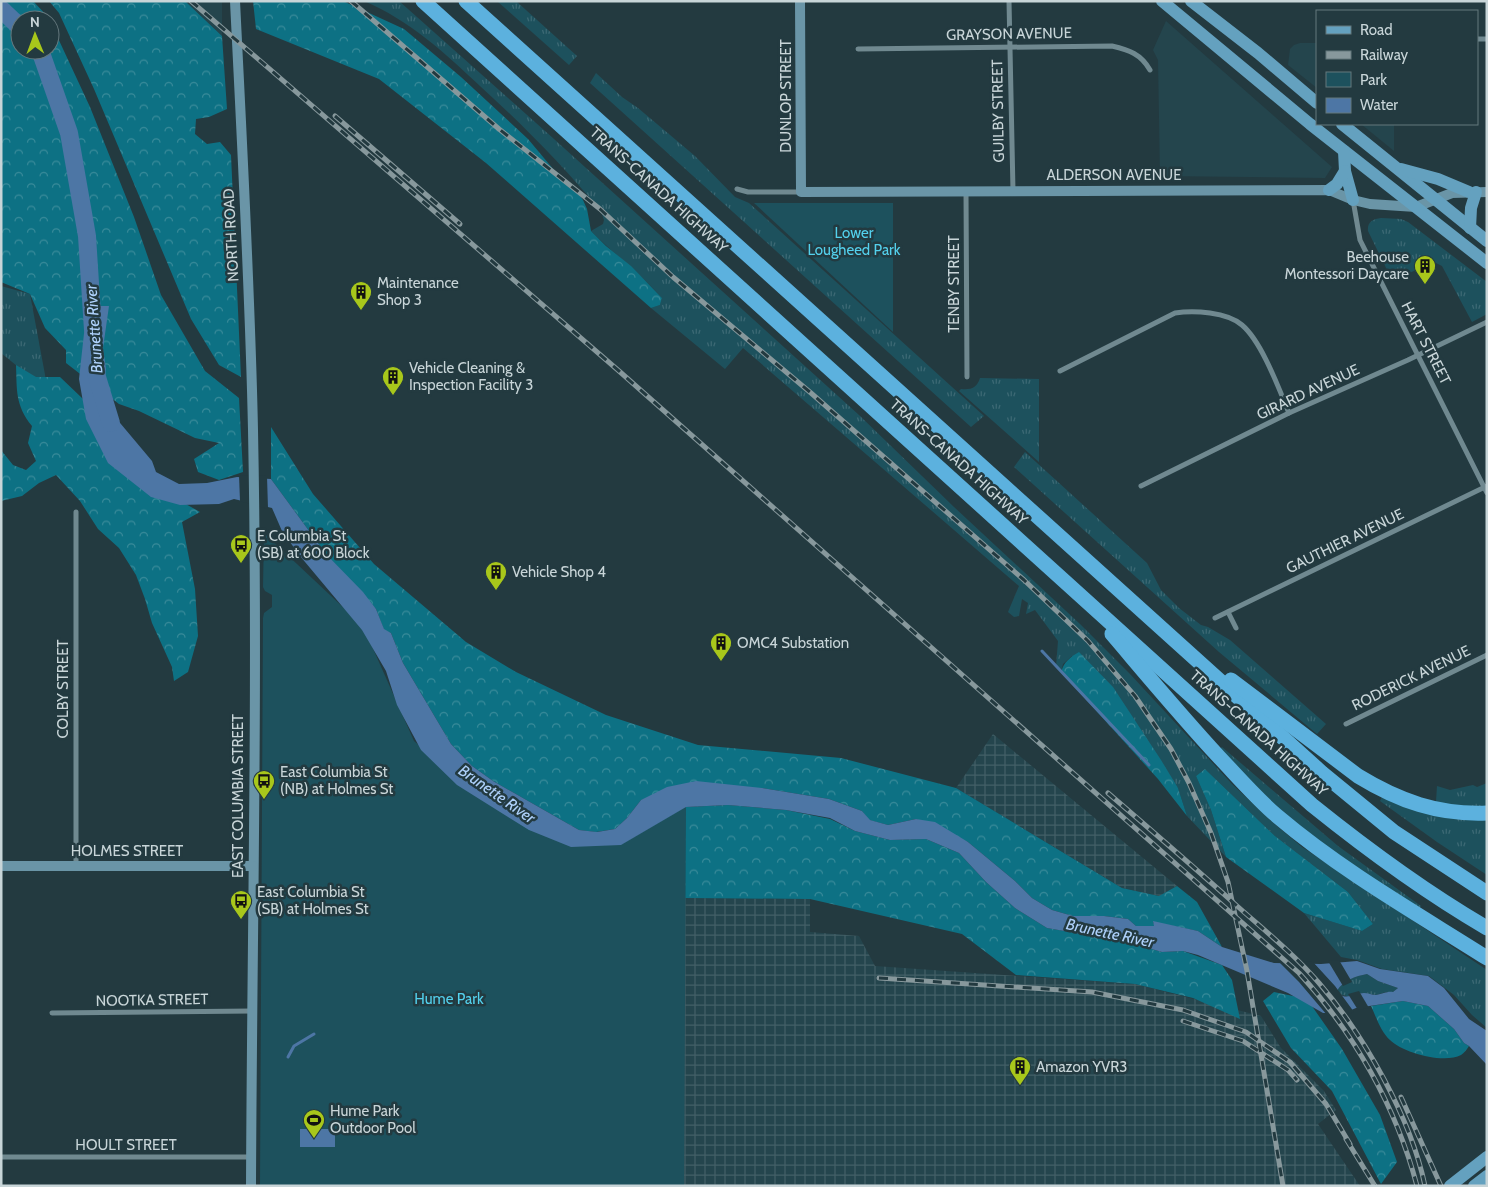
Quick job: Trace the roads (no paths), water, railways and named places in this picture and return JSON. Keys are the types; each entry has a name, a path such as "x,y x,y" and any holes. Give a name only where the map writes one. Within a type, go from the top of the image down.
{"highway":[{"name":"TRANS-CANADA HIGHWAY","path":"423,1 1268,766 1334,822 1407,877 1487,928"},
{"name":"TRANS-CANADA HIGHWAY","path":"466,1 1314,767 1362,807 1440,863 1487,893"},
{"path":"1070,586 1188,724 1242,782 1276,815 1312,844 1373,886 1487,958"},
{"path":"1150,618 1358,776 1379,789 1418,805 1467,814 1487,813"}],"main road":[{"name":"NORTH ROAD","path":"235,1 250,341 253,467"},
{"name":"DUNLOP STREET","path":"800,1 801,192"},
{"path":"1162,1 1344,151 1487,263"},
{"path":"1191,1 1258,53 1316,102"},
{"path":"1343,125 1487,241"},
{"path":"1344,151 1345,172 1353,200"},
{"path":"1394,167 1477,192 1471,208 1470,228"},
{"path":"1329,190 1337,184 1345,172"},
{"name":"ALDERSON AVENUE","path":"801,192 1329,190 1353,200 1370,204 1416,207 1452,193 1477,192"},
{"name":"EAST COLUMBIA STREET","path":"251,1186 255,599 253,467"},
{"name":"HOLMES STREET","path":"1,866 253,866"},
{"path":"1450,1186 1487,1157"}],"street":[{"name":"GUILBY STREET","path":"1009,1 1013,191"},
{"name":"GRAYSON AVENUE","path":"858,49 1112,46 1137,54 1145,61 1150,70"},
{"name":"ALDERSON AVENUE","path":"737,190 748,192 801,192"},
{"name":"TENBY STREET","path":"966,191 967,376"},
{"name":"HART STREET","path":"1353,200 1360,240 1486,489"},
{"path":"1060,371 1175,313 1197,311 1224,316 1242,324 1256,342 1289,413"},
{"name":"GIRARD AVENUE","path":"1141,486 1289,413 1419,355 1487,322"},
{"name":"GAUTHIER AVENUE","path":"1215,618 1486,489"},
{"name":"COLBY STREET","path":"76,512 76,866"},
{"path":"1228,612 1236,628"},
{"name":"RODERICK AVENUE","path":"1346,724 1487,655"},
{"name":"NOOTKA STREET","path":"52,1013 252,1011"},
{"name":"HOULT STREET","path":"1,1157 251,1157"}],"water":[{"path":"87,306 109,306 103,348 106,369 99,392 110,411 152,461 156,472 179,484 207,483 237,477 271,479 326,554 363,592 376,609 384,629 391,633 403,663 451,744 472,766 493,781 579,830 597,832 615,829 627,818 641,800 667,787 696,781 762,788 829,799 862,811 870,820 888,825 916,819 935,822 968,842 1015,881 1032,898 1052,910 1073,916 1104,916 1128,919 1136,926 1154,926 1153,921 1198,931 1222,947 1274,963 1321,964 1357,961 1380,969 1428,976 1444,988 1469,1019 1487,1031 1487,1065 1464,1043 1454,1029 1428,1006 1403,1001 1356,1008 1344,1013 1323,1013 1288,993 1198,955 1183,951 1162,952 1127,942 1047,928 1015,908 986,882 959,853 926,839 890,840 855,831 830,818 786,810 728,805 686,807 621,845 571,847 529,830 457,785 421,750 397,705 386,671 362,630 300,556 282,531 272,508 234,499 219,504 180,505 151,497 108,463 86,419 79,379","holes":["1367,974 1378,981 1398,988 1393,992 1376,995 1364,993 1343,996 1337,991 1346,982"]},
{"path":"300,1129 335,1129 335,1147 300,1147"}],"waterway":[{"name":"Brunette River","path":"1,9 10,18"},
{"name":"Brunette River","path":"43,60 69,133 87,236 93,330"},
{"name":"Brunette River","path":"96,366 97,377 111,423"},
{"path":"1042,651 1149,765"},
{"path":"288,1057 294,1046 314,1034"}],"railway":[{"path":"191,1 619,371 1299,973 1338,1020 1371,1072 1397,1127 1417,1186"},
{"path":"351,1 499,129 600,209 673,277 811,393 1024,580 1088,641 1135,696 1171,749 1189,783 1211,833 1228,882 1247,971 1283,1186"},
{"path":"335,116 460,224"},
{"path":"1108,793 1289,952 1336,1004 1353,1027 1384,1078 1409,1133 1425,1186"},
{"path":"879,978 1092,992 1183,1010 1246,1032 1290,1062 1326,1104 1350,1144"},
{"path":"1183,1021 1243,1041 1288,1070 1297,1080"},
{"path":"1401,1097 1441,1186"},
{"path":"1346,1139 1375,1186"}],"place":[{"name":"Beehouse Montessori Daycare","path":"1425,285"},
{"name":"Maintenance Shop 3","path":"361,311"},
{"name":"Vehicle Cleaning & Inspection Facility 3","path":"393,396"},
{"name":"E Columbia St (SB) at 600 Block","path":"241,564"},
{"name":"Vehicle Shop 4","path":"496,591"},
{"name":"OMC4 Substation","path":"721,662"},
{"name":"East Columbia St (NB) at Holmes St","path":"264,800"},
{"name":"East Columbia St (SB) at Holmes St","path":"241,920"},
{"name":"Amazon YVR3","path":"1020,1086"},
{"name":"Hume Park Outdoor Pool","path":"314,1139"}],"park label":[{"name":"Lower Lougheed Park","path":"854,242"},
{"name":"Hume Park","path":"449,999"}]}
